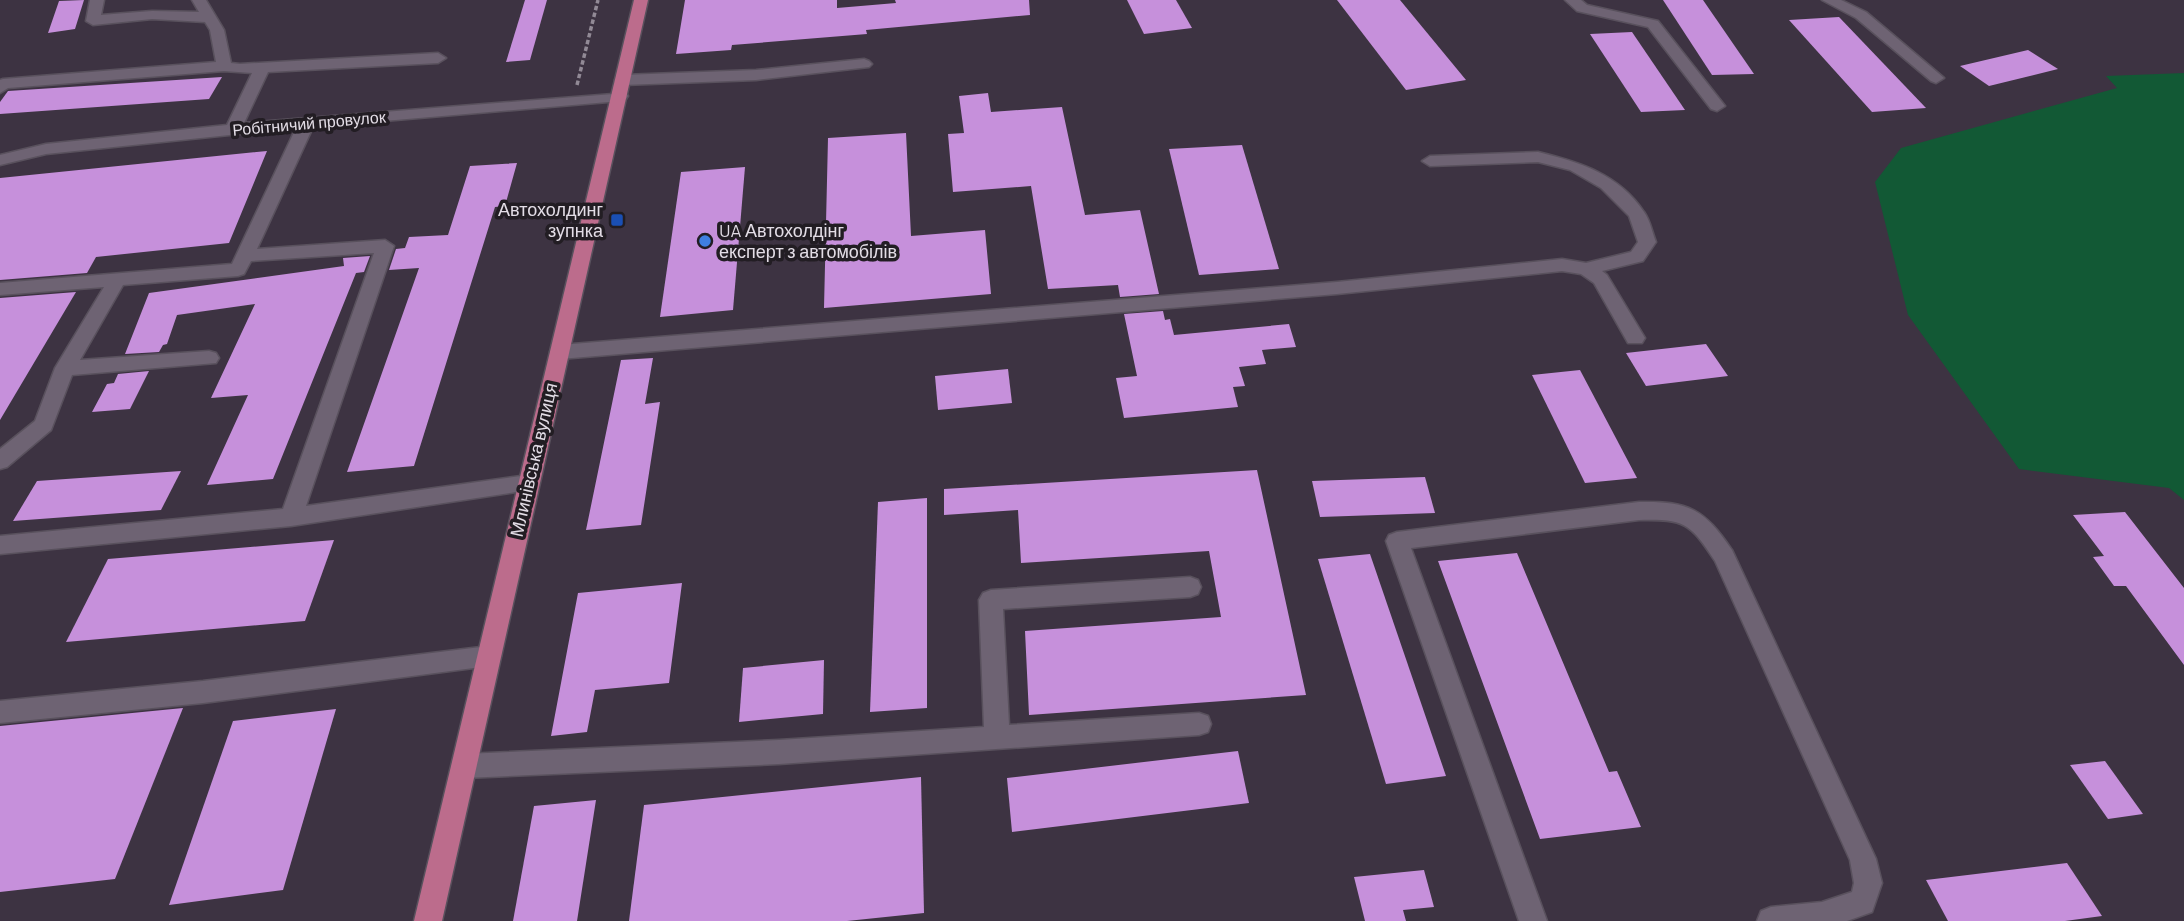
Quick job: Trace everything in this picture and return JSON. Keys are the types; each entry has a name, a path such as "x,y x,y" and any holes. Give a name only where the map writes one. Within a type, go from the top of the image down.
{"main road":[{"name":"Млинівська вулиця","path":"428,921 641,0"}],"street":[{"path":"97,0 93,22 126,15 173,14 211,18"},
{"path":"199,0 217,30 225,66"},
{"path":"1572,0 1582,8 1653,24 1717,106"},
{"path":"1829,0 1861,15 1936,78"},
{"path":"0,88 3,83 225,66 240,69 438,58"},
{"name":"Робітничий провулок","path":"0,160 46,149 864,64"},
{"path":"233,129 262,68"},
{"path":"0,289 238,270 307,123"},
{"path":"560,352 1337,288 1562,265 1586,269 1637,257 1647,242 1637,214 1607,184 1576,166 1538,157 1430,161"},
{"path":"244,257 385,246 291,517"},
{"path":"1586,269 1601,279 1634,338"},
{"path":"0,461 44,425 65,368 117,280"},
{"path":"65,368 209,358"},
{"path":"0,545 291,517 528,483"},
{"path":"1533,921 1396,541 1674,509 1700,521 1724,556 1863,859 1868,883 1862,902 1822,916 1771,921"},
{"path":"997,738 991,600 1190,587"},
{"path":"0,712 203,692 489,656"},
{"path":"465,766 779,752 1199,724"}],"green space":[{"path":"2184,73 2184,500 2169,488 2019,469 1908,315 1875,182 1901,148 2117,88 2106,76"}],"building":[{"path":"84,0 75,29 48,33 59,1"},
{"path":"525,0 547,0 530,60 506,62"},
{"path":"685,0 837,0 837,8 896,3 895,0 1029,0 1030,15 866,30 867,34 732,45 731,50 676,54"},
{"path":"1127,0 1176,0 1192,28 1144,34"},
{"path":"1337,0 1400,0 1466,80 1406,90"},
{"path":"1663,0 1703,0 1754,74 1712,75"},
{"path":"1839,17 1926,108 1872,112 1789,20"},
{"path":"1632,32 1685,110 1641,112 1590,34"},
{"path":"2028,50 2058,69 1989,86 1960,66"},
{"path":"222,77 209,99 0,114 0,102 8,91"},
{"path":"988,93 991,112 1062,107 1085,215 1140,210 1159,294 1120,297 1118,285 1048,289 1031,186 953,192 948,134 964,133 959,96"},
{"path":"906,133 911,236 985,230 991,294 824,308 828,138"},
{"path":"1242,145 1279,269 1199,275 1169,149"},
{"path":"267,151 229,243 96,257 87,273 0,280 0,178"},
{"path":"517,163 505,206 495,207 414,466 347,472 419,268 389,270 396,249 405,248 409,237 448,235 470,166"},
{"name":"UA Автохолдінг експерт з автомобілів","path":"745,167 733,310 660,317 681,172"},
{"path":"370,256 364,272 356,273 273,479 207,485 248,395 211,398 255,304 177,315 167,344 163,345 159,352 125,354 149,293 344,266 343,258"},
{"path":"76,292 0,420 0,298"},
{"path":"1163,311 1165,320 1170,319 1174,335 1289,324 1296,347 1262,350 1266,364 1239,367 1245,386 1233,387 1238,407 1124,418 1116,378 1137,376 1124,314"},
{"path":"1706,344 1728,376 1646,386 1626,353"},
{"path":"653,358 645,404 660,402 641,525 586,530 621,360"},
{"path":"1008,369 1012,403 938,410 935,376"},
{"path":"1580,370 1637,478 1585,483 1532,375"},
{"path":"149,371 130,409 92,412 107,384 114,383 118,374"},
{"path":"1257,470 1306,695 1029,715 1025,631 1221,617 1209,551 1021,563 1018,510 944,515 944,489"},
{"path":"181,471 161,510 13,521 37,481"},
{"path":"1425,477 1435,513 1320,517 1312,481"},
{"path":"927,498 927,708 870,712 878,502"},
{"path":"2125,512 2184,588 2184,665 2126,586 2114,586 2093,557 2104,556 2073,515"},
{"path":"334,540 305,621 66,642 108,559"},
{"path":"1517,553 1609,772 1617,771 1641,827 1540,839 1438,561"},
{"path":"1370,554 1446,776 1386,784 1318,559"},
{"path":"682,583 669,683 595,690 587,732 551,736 578,593"},
{"path":"824,660 823,714 739,722 743,668"},
{"path":"183,708 115,879 0,892 0,726"},
{"path":"336,709 283,890 169,905 233,721"},
{"path":"1238,751 1249,803 1012,832 1007,778"},
{"path":"2105,761 2143,814 2108,819 2070,765"},
{"path":"921,777 924,913 847,921 629,921 644,805"},
{"path":"596,800 577,921 513,921 534,806"},
{"path":"2067,863 2102,916 2065,921 1948,921 1926,880"},
{"path":"1424,870 1434,907 1403,910 1406,921 1365,921 1354,877"}],"place":[{"name":"Автохолдинг зупнка","path":"617,220"},
{"name":"UA Автохолдінг експерт з автомобілів","path":"705,241"}]}
